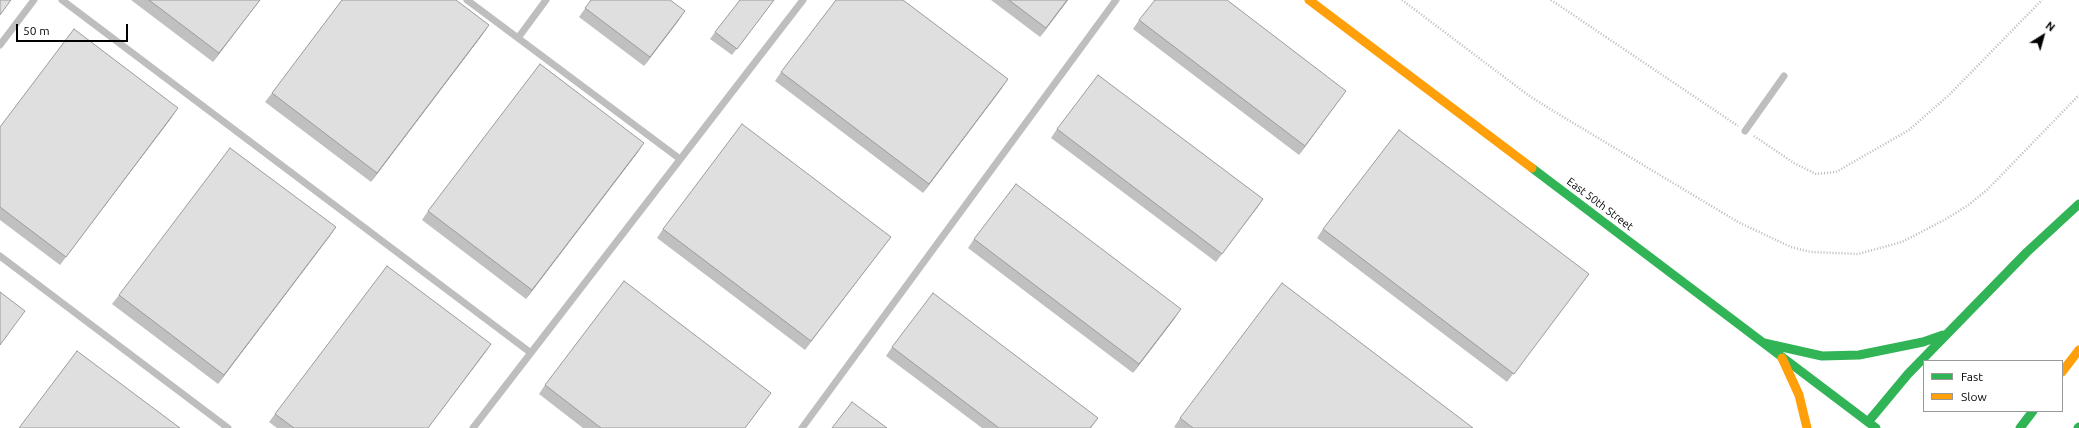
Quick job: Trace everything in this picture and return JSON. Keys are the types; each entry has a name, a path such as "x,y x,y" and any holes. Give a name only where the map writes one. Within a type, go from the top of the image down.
{"main road":[{"name":"East 50th Street","path":"1309,0 1764,343 1866,425 1876,428"},
{"path":"1866,425 1908,374 2027,252 2079,204"},
{"path":"1764,343 1822,356 1859,355 1923,342 1950,332"},
{"path":"2063,371 2079,350"},
{"path":"1781,356 1799,395 1807,428"},
{"path":"2020,428 2032,412"}],"lane":[{"path":"0,45 34,0"},
{"path":"62,0 531,353"},
{"path":"467,0 680,159"},
{"path":"518,38 546,0"},
{"path":"473,428 804,0"},
{"path":"802,428 1116,0"},
{"path":"1745,131 1784,76"},
{"path":"0,256 228,428"}],"path":[{"path":"1402,0 1550,109 1738,222 1791,247 1811,252 1858,254 1902,242 1946,220 1987,190 2079,95"},
{"path":"1551,0 1745,131 1794,163 1816,174 1836,172 1909,130 1949,95 2042,0"}],"building":[{"path":"0,0 11,0 0,15"},
{"path":"149,0 260,0 219,53"},
{"path":"342,0 456,0 489,25 377,173 272,93"},
{"path":"591,0 670,0 685,11 650,57 585,8"},
{"path":"740,0 774,0 737,49 715,32"},
{"path":"836,0 903,0 1008,79 929,184 781,72"},
{"path":"1009,0 1067,0 1046,28"},
{"path":"1155,0 1227,0 1346,91 1305,146 1139,20"},
{"path":"74,29 178,108 66,257 0,207 0,127"},
{"path":"540,64 644,143 532,290 428,211"},
{"path":"1098,75 1263,199 1222,254 1057,129"},
{"path":"742,124 891,237 811,341 663,229"},
{"path":"1399,130 1589,274 1514,374 1323,229"},
{"path":"230,148 336,227 224,375 119,295"},
{"path":"1016,184 1181,309 1139,364 974,239"},
{"path":"387,266 491,344 428,428 294,428 275,414"},
{"path":"624,281 771,393 745,428 601,428 545,385"},
{"path":"1282,283 1473,428 1193,428 1180,418"},
{"path":"0,292 25,311 0,345"},
{"path":"933,293 1098,418 1090,428 999,428 892,347"},
{"path":"77,351 180,428 19,428"},
{"path":"852,402 887,428 832,428"}],"traffic: fast":[{"path":"1532,168 1876,428"},
{"path":"1868,422 1908,374 2027,252 2079,204"},
{"path":"1764,343 1822,356 1859,355 1923,342 1943,335"},
{"path":"2020,428 2032,412"}],"traffic: slow":[{"path":"1309,0 1532,168"},
{"path":"2063,371 2079,350"},
{"path":"1782,358 1799,395 1807,428"}]}
